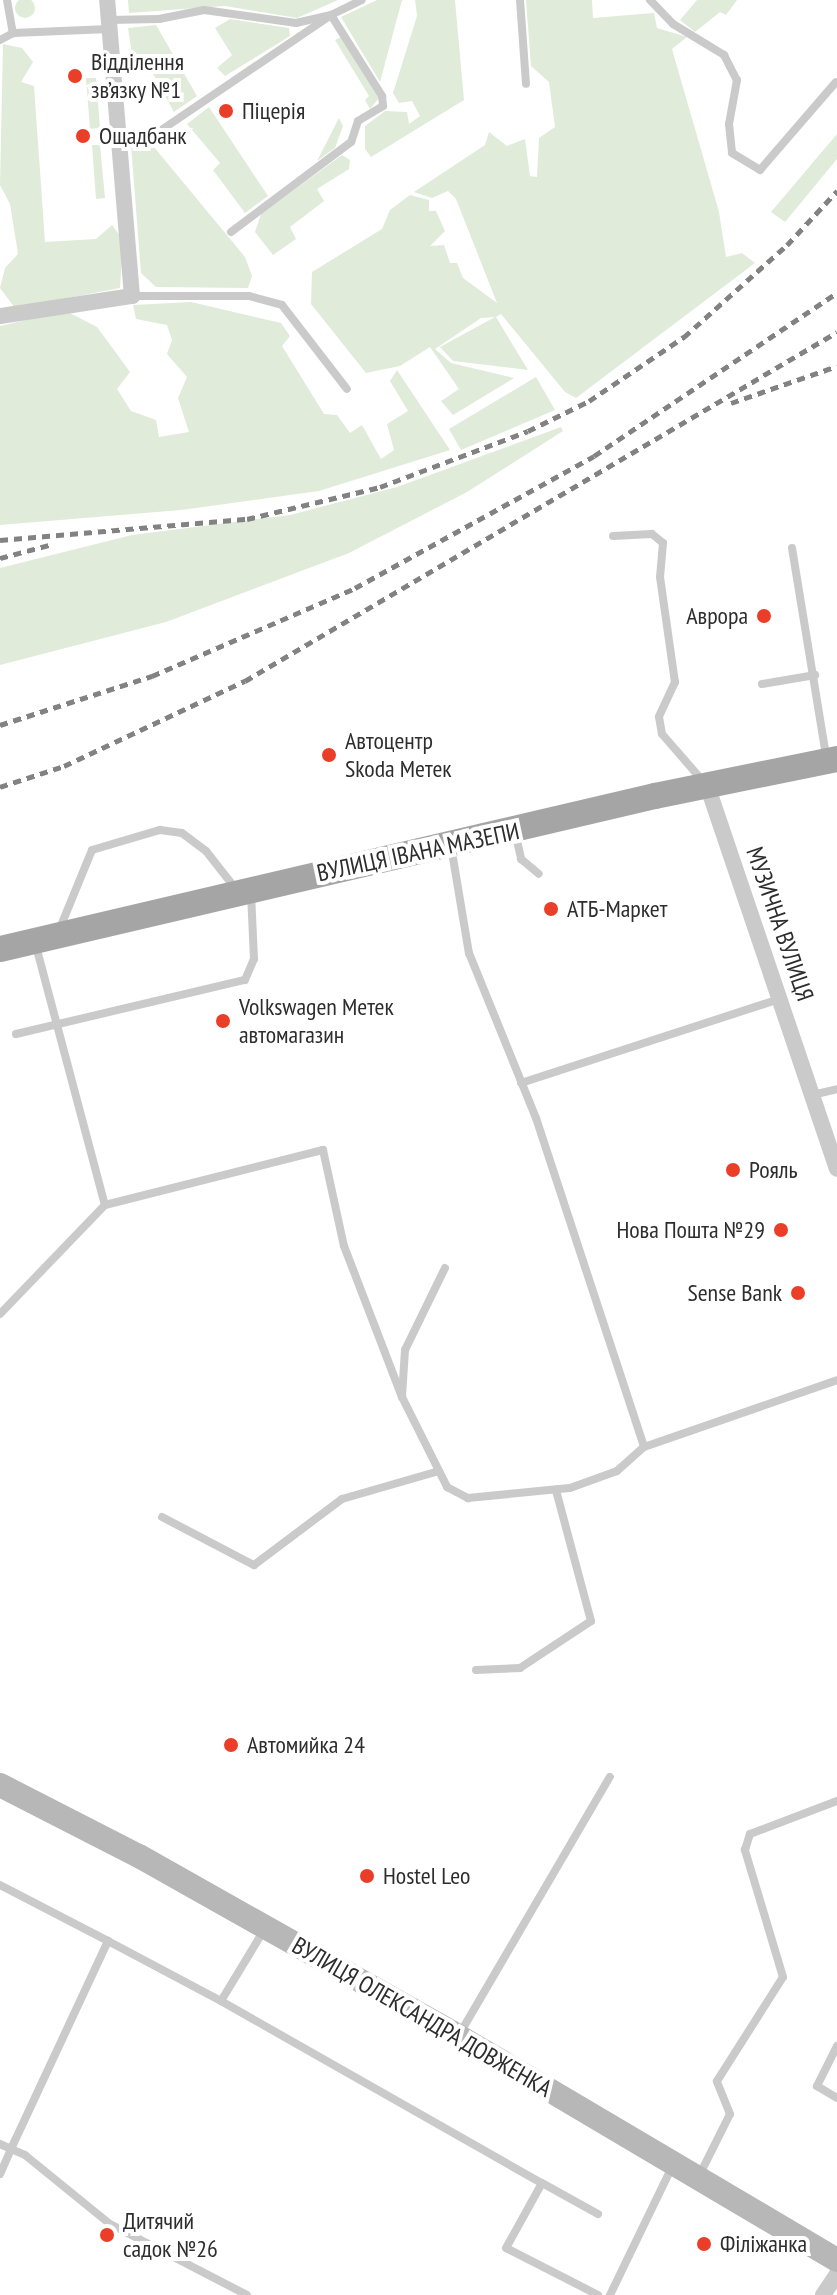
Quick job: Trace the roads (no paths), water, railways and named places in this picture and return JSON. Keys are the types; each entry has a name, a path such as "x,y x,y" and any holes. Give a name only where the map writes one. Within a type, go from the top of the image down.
{"main road":[{"name":"ВУЛИЦЯ ІВАНА МАЗЕПИ","path":"0,949 707,785 832,760"},
{"name":"ВУЛИЦЯ ОЛЕКСАНДРА ДОВЖЕНКА","path":"1,1789 264,1928 458,2036 837,2260"}],"street":[{"path":"0,316 132,296 107,0"},
{"name":"МУЗИЧНА ВУЛИЦЯ","path":"707,785 837,1169"},
{"path":"823,2295 837,2274"}],"lane":[{"path":"7,0 13,33"},
{"path":"154,135 331,15 362,0"},
{"path":"520,0 526,84"},
{"path":"650,0 673,24 724,55 737,80 729,124 732,153 760,170 836,82"},
{"path":"0,40 13,33 109,24 204,10 296,23 331,15"},
{"path":"231,232 351,142 358,121 383,106 382,96 331,15"},
{"path":"132,296 249,296 282,305 347,389"},
{"path":"613,536 652,534 663,543 660,577 675,682 667,692 660,725 707,785"},
{"path":"792,548 832,760"},
{"path":"762,684 815,675"},
{"path":"16,1034 56,1024 245,980 254,959 245,890 206,851 182,833 160,830 92,850 75,901 45,939 56,1024 105,1205"},
{"path":"515,831 521,859 539,874"},
{"path":"451,846 469,953 521,1083 644,1447"},
{"path":"521,1083 780,999"},
{"path":"812,1095 837,1089"},
{"path":"0,1314 105,1205 323,1150 344,1246 402,1397 447,1487 468,1498 556,1490 617,1471 644,1447 837,1380"},
{"path":"402,1397 405,1350 445,1268"},
{"path":"162,1517 254,1565 342,1499 439,1471"},
{"path":"476,1670 520,1668 591,1621 556,1490"},
{"path":"458,2036 610,1777"},
{"path":"698,2177 730,2114 717,2081 783,1977 745,1850 750,1834 837,1801"},
{"path":"0,1885 221,2001 598,2214"},
{"path":"221,2001 264,1928"},
{"path":"0,2174 108,1941"},
{"path":"837,2046 817,2086 837,2098"},
{"path":"0,2144 11,2149 110,2224 247,2295"},
{"path":"610,2295 675,2163"},
{"path":"542,2183 506,2248 598,2295"}],"railway":[{"path":"0,540 247,519 380,487 528,431 589,401 684,337 787,245 837,191"},
{"path":"0,725 152,676 355,588 594,456 837,293"},
{"path":"0,787 64,766 245,681 837,332"},
{"path":"731,403 837,366"},
{"path":"0,558 53,544"}],"place":[{"name":"Відділення зв’язку №1","path":"75,76"},
{"name":"Піцерія","path":"226,111"},
{"name":"Ощадбанк","path":"83,136"},
{"name":"Аврора","path":"764,616"},
{"name":"Автоцентр Skoda Метек","path":"329,755"},
{"name":"АТБ-Маркет","path":"551,909"},
{"name":"Volkswagen Метек автомагазин","path":"223,1021"},
{"name":"Рояль","path":"733,1170"},
{"name":"Нова Пошта №29","path":"781,1230"},
{"name":"Sense Bank","path":"798,1293"},
{"name":"Автомийка 24","path":"231,1745"},
{"name":"Hostel Leo","path":"367,1876"},
{"name":"Дитячий садок №26","path":"107,2235"},
{"name":"Філіжанка","path":"704,2244"}]}
